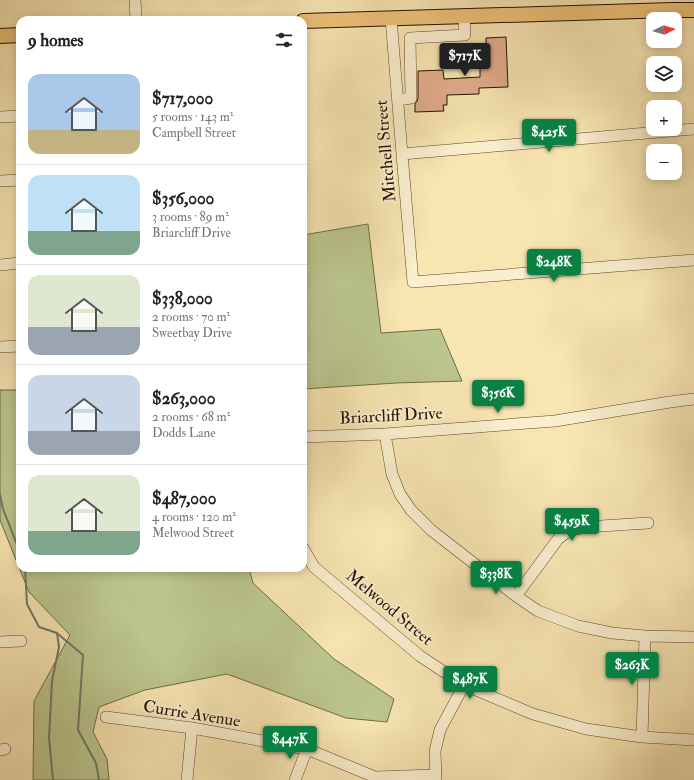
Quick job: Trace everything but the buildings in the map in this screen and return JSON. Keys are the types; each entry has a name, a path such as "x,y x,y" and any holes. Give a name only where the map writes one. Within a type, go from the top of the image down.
{"main road":[{"path":"307,21 464,16 672,5 694,10"},
{"path":"0,36 16,34"}],"street":[{"path":"135,0 136,16"},
{"path":"398,100 411,98 410,38 465,35 464,16"},
{"name":"Mitchell Street","path":"391,18 413,282 694,260"},
{"path":"0,117 16,116"},
{"path":"402,154 694,129"},
{"path":"0,181 16,180"},
{"path":"0,265 16,263"},
{"path":"0,347 16,346"},
{"name":"Briarcliff Drive","path":"307,437 385,434 555,421 694,399"},
{"path":"385,434 392,474 400,494 411,510 431,530 516,596 538,611 578,626 612,633 694,638"},
{"path":"516,596 558,539 568,531 586,527 648,522"},
{"name":"Melwood Street","path":"307,555 314,567 420,656 464,685 533,714 586,729 642,737 694,740"},
{"path":"642,737 645,636"},
{"path":"0,642 21,642"},
{"path":"436,778 435,751 440,730 464,685"},
{"name":"Currie Avenue","path":"106,717 192,728 307,750 375,777 436,778"},
{"path":"187,780 192,728"},
{"path":"295,780 307,750"}],"green space":[{"path":"368,224 381,333 440,329 462,381 396,383 307,389 307,234"},
{"path":"0,390 16,390 16,560 0,520"},
{"path":"21,572 250,572 253,583 334,659 394,699 387,722 346,718 227,674 145,690 99,707 93,732 107,759 109,780 33,780 34,701 70,635 29,592"}],"waterway":[{"path":"0,495 3,509 16,542"},
{"path":"25,572 27,604 39,627 57,633 59,647 52,681 49,738 53,780"},
{"path":"58,634 83,655 78,730 96,763 99,780"}]}
